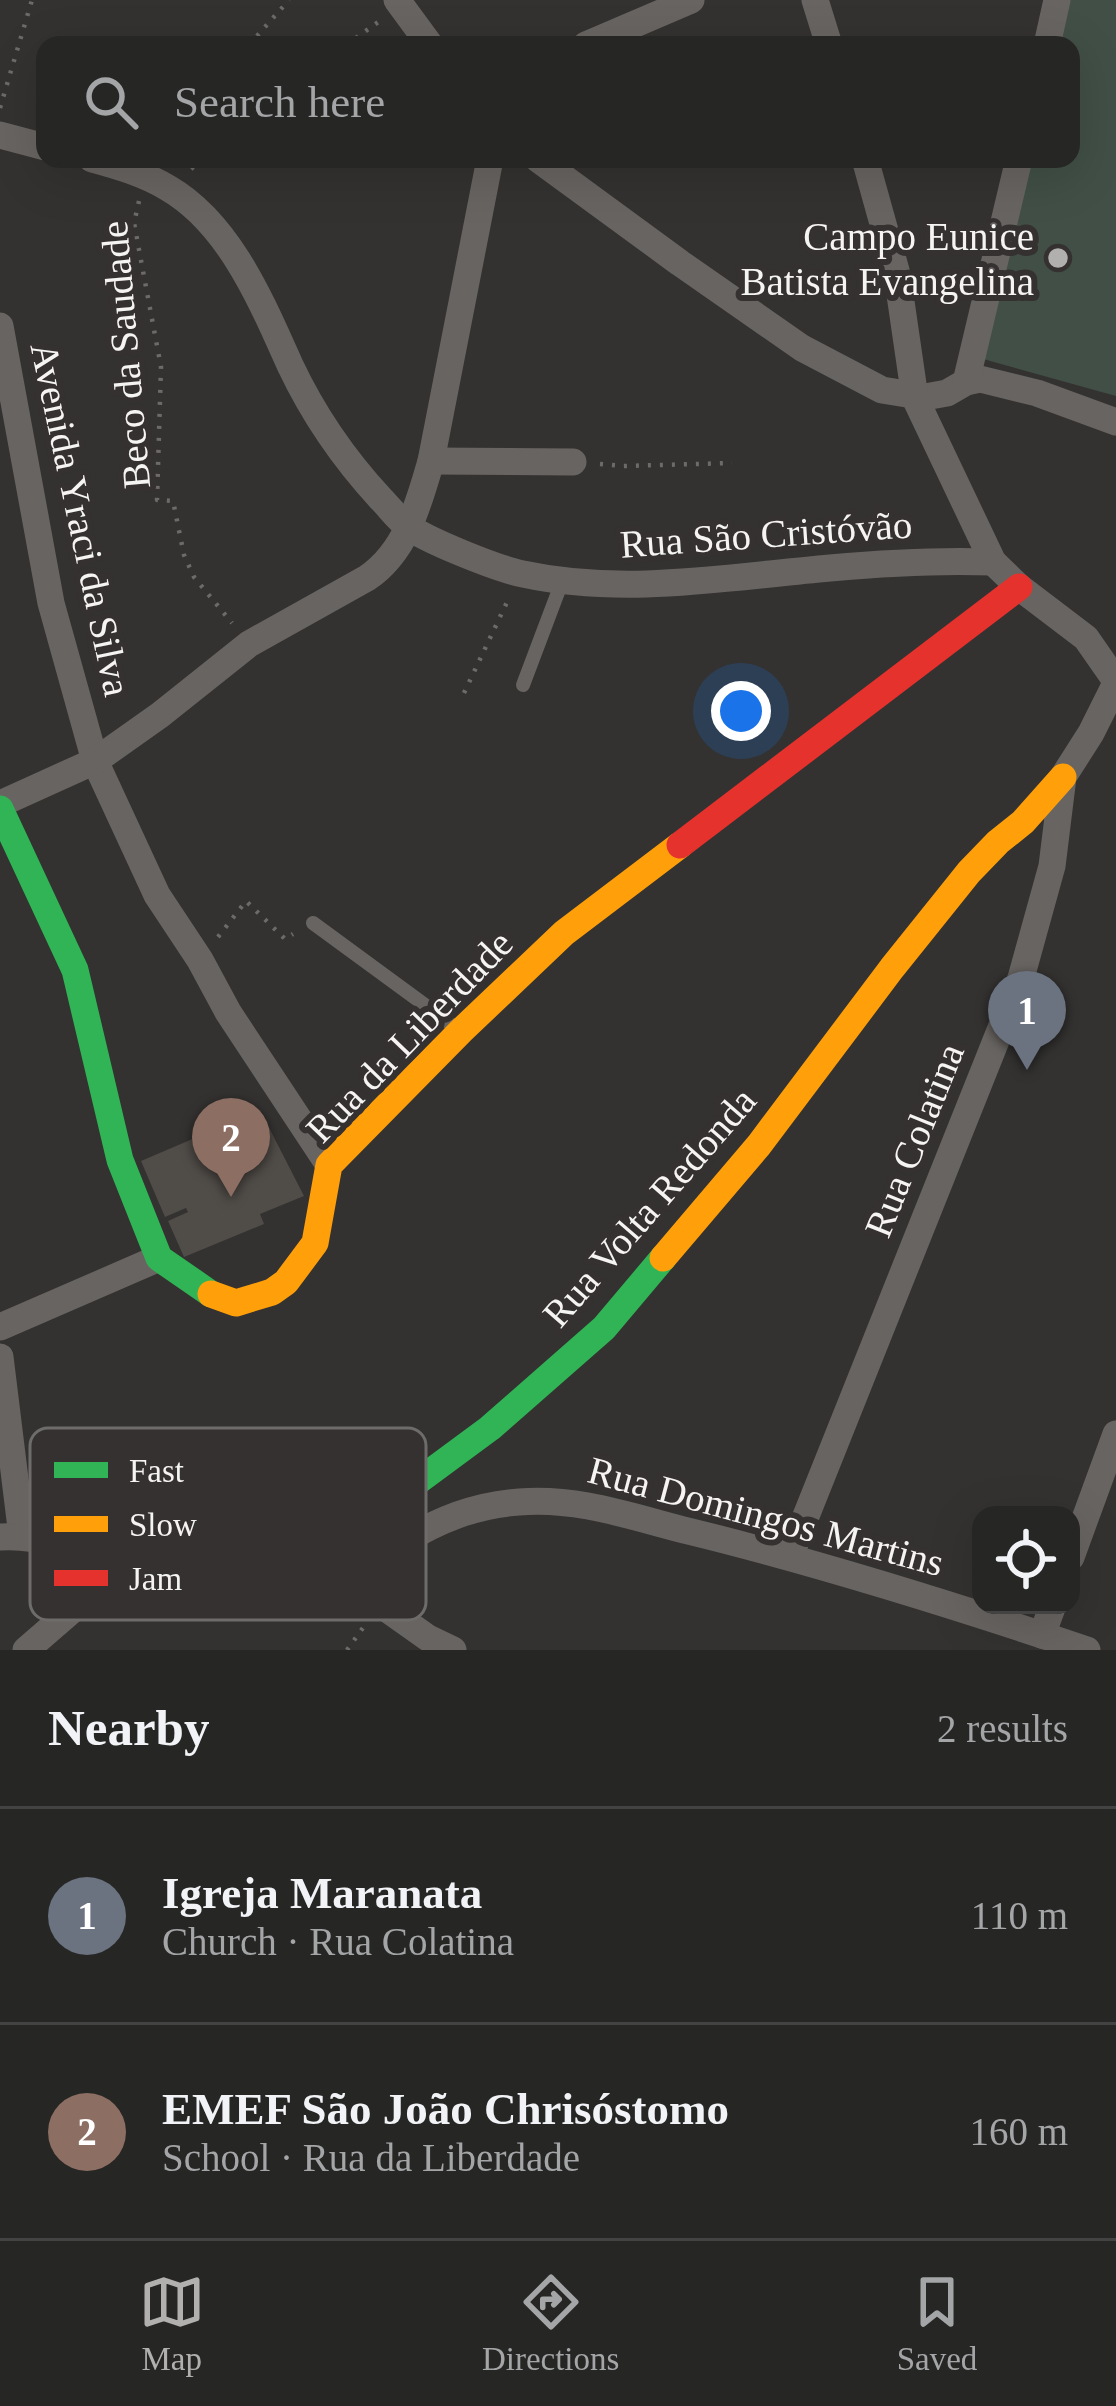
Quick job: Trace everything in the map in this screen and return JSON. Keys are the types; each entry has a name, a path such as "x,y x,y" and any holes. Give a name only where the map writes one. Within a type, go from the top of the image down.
{"street":[{"path":"607,36 691,0"},
{"path":"815,0 827,36"},
{"path":"1049,36 1057,0"},
{"path":"399,2 424,36"},
{"path":"0,135 36,145"},
{"name":"Rua São Cristóvão","path":"118,168 150,179 184,200 224,242 262,301 308,402 344,458 408,527 460,552 520,574 594,584 671,584 835,567 993,562"},
{"path":"0,1327 159,1258 120,1160 75,970 0,807 94,760 249,644 380,569 395,553 431,461 488,168"},
{"path":"550,168 802,348 881,390 915,398 947,393 966,382 1005,383 1116,422"},
{"path":"868,168 898,274 915,398 993,562 1086,638 1116,682"},
{"path":"966,382 1017,168"},
{"name":"Avenida Yraci da Silva","path":"0,326 51,603 94,760 157,896 329,1165"},
{"path":"431,461 573,462"},
{"name":"Rua da Liberdade","path":"159,1258 217,1298 236,1303 272,1292 286,1282 315,1243 329,1165 564,933 1019,587"},
{"name":"Rua Colatina","path":"790,1556 1021,978 1052,866 1064,777 1116,682"},
{"name":"Rua Volta Redonda","path":"426,1475 490,1428 604,1328 759,1145 969,872 1064,777"},
{"path":"0,1357 11,1536"},
{"path":"1080,1532 1116,1434"},
{"name":"Rua Domingos Martins","path":"426,1528 457,1514 520,1502 607,1509 790,1556 1088,1650"},
{"path":"1042,1635 1050,1614"},
{"path":"26,1650 61,1620"},
{"path":"403,1620 453,1650"}],"lane":[{"path":"523,685 563,579"},
{"path":"314,922 461,1031"}],"path":[{"path":"0,108 32,0"},
{"path":"257,36 289,0"},
{"path":"357,36 399,2"},
{"name":"Beco da Saudade","path":"150,179 134,223 161,368 158,500 172,501 194,577 249,644"},
{"path":"573,462 623,466 732,463"},
{"path":"464,693 520,574"},
{"path":"200,960 246,901 285,939 314,922"}],"green space":[{"name":"Campo Eunice Batista Evangelina","path":"1064,0 1116,0 1116,396 976,357 1023,168 1080,168 1080,36 1055,36"}],"building":[{"path":"260,1110 304,1196 260,1214 264,1224 184,1257 168,1221 188,1212 186,1208 165,1217 141,1161"}],"traffic: fast":[{"path":"0,809 75,970 120,1160 159,1258 211,1294"},
{"path":"426,1475 490,1428 604,1328 663,1258"}],"traffic: slow":[{"path":"663,1258 759,1145 969,872 1063,777"},
{"path":"211,1294 236,1303 272,1292 286,1282 315,1243 329,1165 564,933 680,845"}],"traffic: jam":[{"path":"680,845 1019,587"}],"place":[{"name":"Campo Eunice Batista Evangelina","path":"1058,258"},
{"name":"Igreja Maranata","path":"1027,1070"},
{"name":"EMEF São João Chrisóstomo","path":"231,1197"}]}
